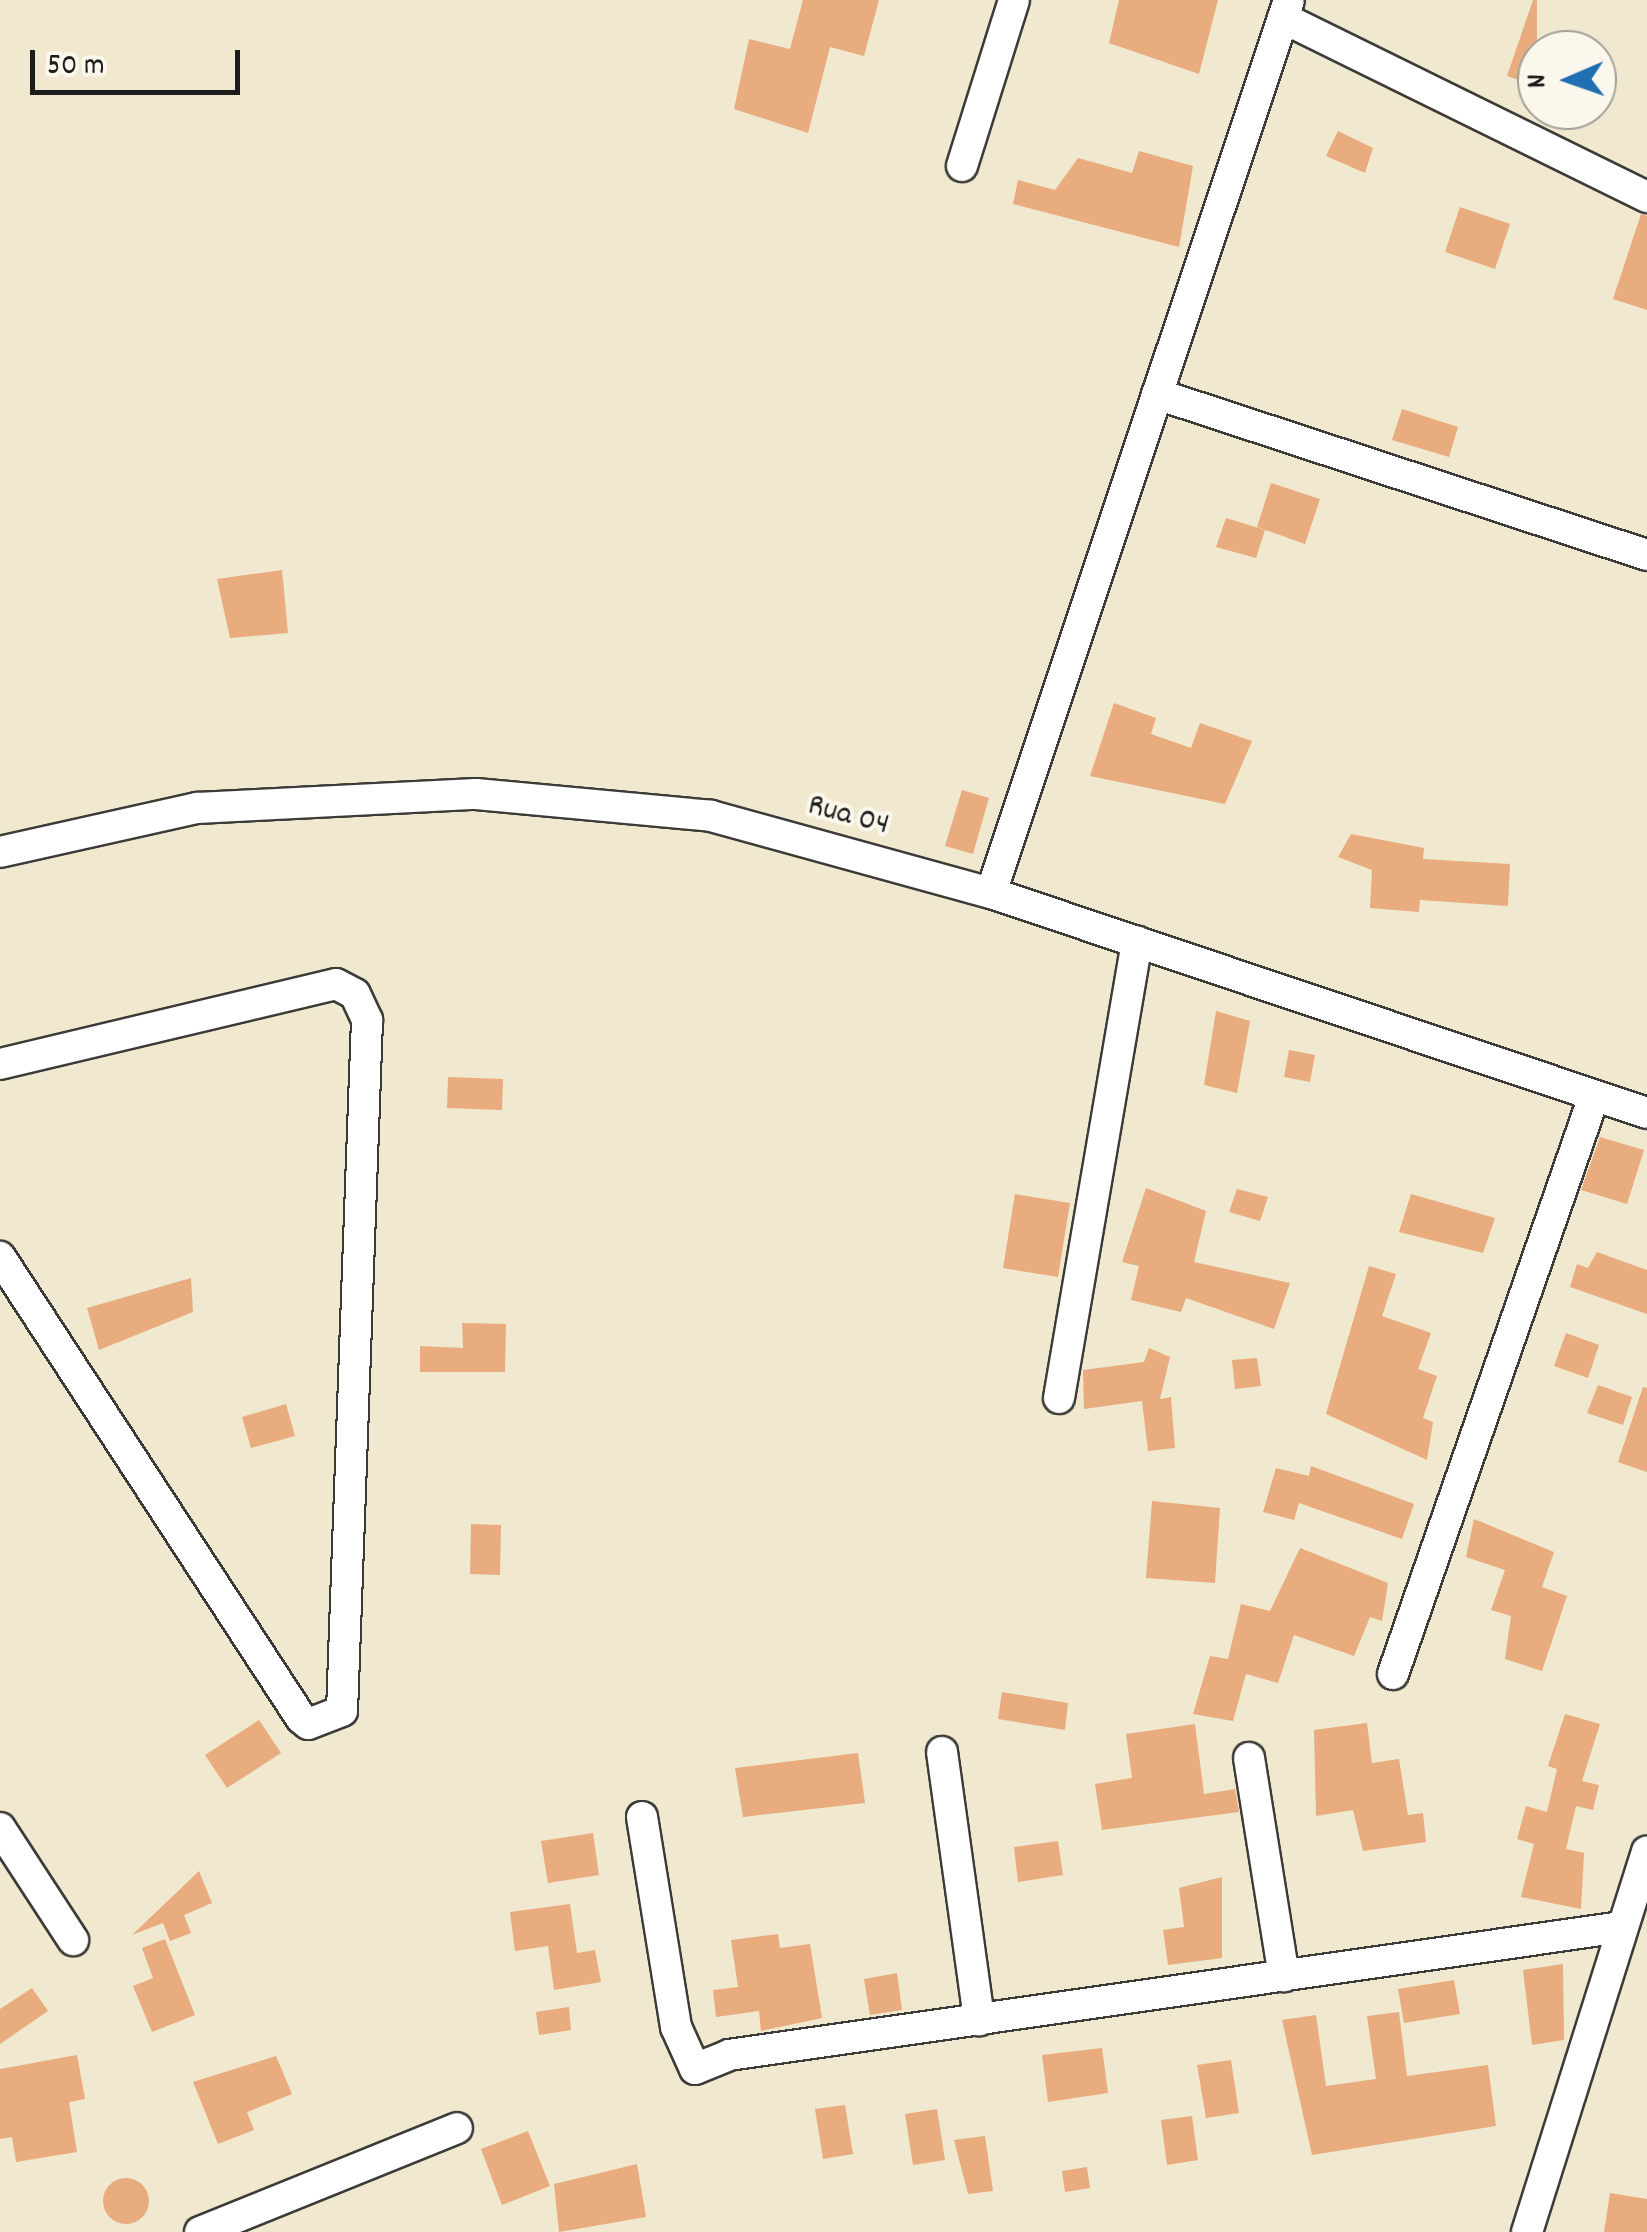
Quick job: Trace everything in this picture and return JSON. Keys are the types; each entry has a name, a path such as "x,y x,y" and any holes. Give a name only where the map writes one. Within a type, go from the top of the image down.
{"street":[{"path":"962,166 1014,0"},
{"path":"992,894 1286,9 1647,197"},
{"path":"1157,394 1647,555"},
{"name":"Rua 04","path":"0,852 197,808 476,794 711,816 992,894 1647,1113"},
{"path":"1058,1398 1137,942"},
{"path":"0,1064 336,984 355,994 367,1020 342,1710 308,1724 301,1718 0,1257"},
{"path":"1393,1674 1594,1096"},
{"path":"942,1752 980,2020"},
{"path":"1248,1758 1284,1976"},
{"path":"642,1817 676,2028 696,2069 729,2055 1622,1927"},
{"path":"0,1828 73,1940"},
{"path":"1527,2232 1647,1851"},
{"path":"200,2232 457,2128"}],"building":[{"path":"803,0 879,0 864,56 830,47 808,133 734,109 749,39 790,49"},
{"path":"1119,0 1218,0 1199,74 1109,43"},
{"path":"1533,0 1537,0 1537,30 1523,30"},
{"path":"1517,47 1517,79 1507,76"},
{"path":"1338,131 1373,148 1365,173 1326,156"},
{"path":"1139,151 1193,166 1179,247 1013,204 1018,180 1055,190 1078,158 1132,173"},
{"path":"1460,207 1510,224 1495,269 1445,252"},
{"path":"1641,214 1647,216 1647,310 1613,299"},
{"path":"1402,409 1458,427 1449,457 1392,440"},
{"path":"1271,483 1320,499 1305,544 1257,527"},
{"path":"1226,518 1265,530 1256,558 1216,547"},
{"path":"282,570 288,633 230,638 217,579"},
{"path":"1114,703 1156,718 1151,734 1191,748 1200,723 1252,741 1225,804 1090,776"},
{"path":"962,790 989,798 973,854 945,846"},
{"path":"1351,834 1424,848 1423,859 1510,864 1508,906 1420,900 1419,912 1370,908 1372,870 1338,857"},
{"path":"1216,1011 1250,1021 1237,1093 1204,1085"},
{"path":"1289,1050 1315,1055 1310,1082 1284,1077"},
{"path":"448,1077 503,1079 502,1110 447,1108"},
{"path":"1600,1137 1644,1150 1627,1204 1581,1190"},
{"path":"1146,1188 1206,1211 1194,1262 1290,1283 1274,1329 1186,1298 1181,1312 1131,1300 1139,1266 1122,1262"},
{"path":"1237,1189 1268,1197 1260,1221 1229,1212"},
{"path":"1015,1194 1070,1203 1058,1277 1003,1268"},
{"path":"1411,1194 1495,1218 1483,1253 1399,1232"},
{"path":"1597,1252 1647,1270 1647,1314 1570,1287 1577,1264 1588,1268"},
{"path":"1369,1266 1396,1274 1382,1316 1431,1333 1418,1369 1437,1376 1423,1418 1433,1422 1427,1460 1326,1414"},
{"path":"191,1278 193,1312 99,1350 87,1308"},
{"path":"462,1323 506,1324 505,1372 420,1372 420,1346 463,1348"},
{"path":"1566,1333 1599,1345 1588,1378 1554,1366"},
{"path":"1149,1348 1170,1357 1160,1399 1171,1397 1175,1448 1148,1451 1142,1401 1084,1409 1083,1370 1144,1362"},
{"path":"1257,1358 1261,1386 1235,1389 1232,1360"},
{"path":"1598,1385 1632,1397 1623,1425 1587,1413"},
{"path":"1643,1387 1647,1388 1647,1472 1618,1462"},
{"path":"286,1404 295,1436 251,1448 242,1417"},
{"path":"1311,1466 1414,1504 1402,1539 1299,1503 1294,1520 1263,1512 1276,1468 1309,1476"},
{"path":"1152,1501 1220,1508 1215,1583 1146,1578"},
{"path":"1474,1519 1554,1552 1542,1587 1567,1596 1542,1671 1505,1659 1511,1616 1491,1610 1505,1570 1466,1557"},
{"path":"471,1524 501,1525 500,1575 470,1574"},
{"path":"1300,1548 1388,1583 1382,1621 1370,1617 1354,1656 1294,1635 1278,1683 1246,1674 1233,1721 1193,1714 1210,1656 1228,1659 1241,1604 1270,1611"},
{"path":"1002,1692 1068,1703 1065,1730 998,1719"},
{"path":"1565,1714 1600,1724 1582,1781 1599,1785 1593,1810 1576,1806 1566,1849 1584,1853 1581,1909 1521,1897 1534,1844 1517,1839 1526,1806 1547,1812 1557,1769 1548,1766"},
{"path":"259,1720 281,1753 227,1788 205,1755"},
{"path":"1367,1723 1372,1763 1399,1759 1408,1815 1423,1813 1426,1842 1363,1851 1353,1810 1316,1816 1314,1730"},
{"path":"1195,1724 1204,1794 1235,1789 1239,1812 1102,1830 1095,1784 1132,1778 1126,1734"},
{"path":"858,1753 865,1803 743,1817 735,1768"},
{"path":"593,1833 599,1875 548,1883 541,1841"},
{"path":"1058,1841 1063,1875 1018,1882 1014,1847"},
{"path":"199,1871 212,1903 184,1915 191,1933 170,1941 163,1923 132,1935"},
{"path":"1222,1877 1222,1958 1168,1965 1163,1930 1184,1927 1179,1888"},
{"path":"570,1904 577,1953 595,1950 601,1982 554,1990 548,1946 515,1951 510,1912"},
{"path":"778,1934 780,1948 810,1944 822,2018 761,2031 759,2011 716,2017 713,1990 738,1987 731,1940"},
{"path":"165,1939 195,2015 152,2032 133,1986 153,1978 142,1948"},
{"path":"1563,1964 1564,2040 1532,2045 1523,1970"},
{"path":"897,1973 902,2010 870,2015 864,1979"},
{"path":"1454,1980 1460,2014 1404,2023 1398,1989"},
{"path":"32,1988 48,2011 0,2044 0,2009"},
{"path":"569,2007 571,2030 539,2035 536,2012"},
{"path":"1399,2012 1407,2076 1488,2065 1496,2126 1312,2155 1282,2020 1316,2015 1326,2086 1376,2079 1367,2016"},
{"path":"1102,2048 1108,2093 1048,2102 1042,2055"},
{"path":"77,2055 85,2099 69,2102 77,2152 16,2162 12,2137 0,2139 0,2069"},
{"path":"276,2056 292,2094 247,2112 254,2130 218,2144 193,2082"},
{"path":"1231,2060 1239,2113 1206,2118 1197,2065"},
{"path":"845,2105 853,2154 823,2159 815,2109"},
{"path":"937,2109 945,2160 913,2165 905,2114"},
{"path":"1192,2116 1198,2160 1167,2165 1161,2120"},
{"path":"528,2131 550,2186 502,2205 481,2149"},
{"path":"985,2136 993,2191 968,2194 954,2140"},
{"path":"637,2164 646,2217 559,2232 554,2184"},
{"path":"1087,2167 1090,2188 1065,2192 1062,2171"},
{"path":"126,2178 142,2185 149,2201 142,2217 126,2224 110,2217 103,2201 110,2185"},
{"path":"1610,2193 1647,2199 1647,2232 1604,2232"}]}
